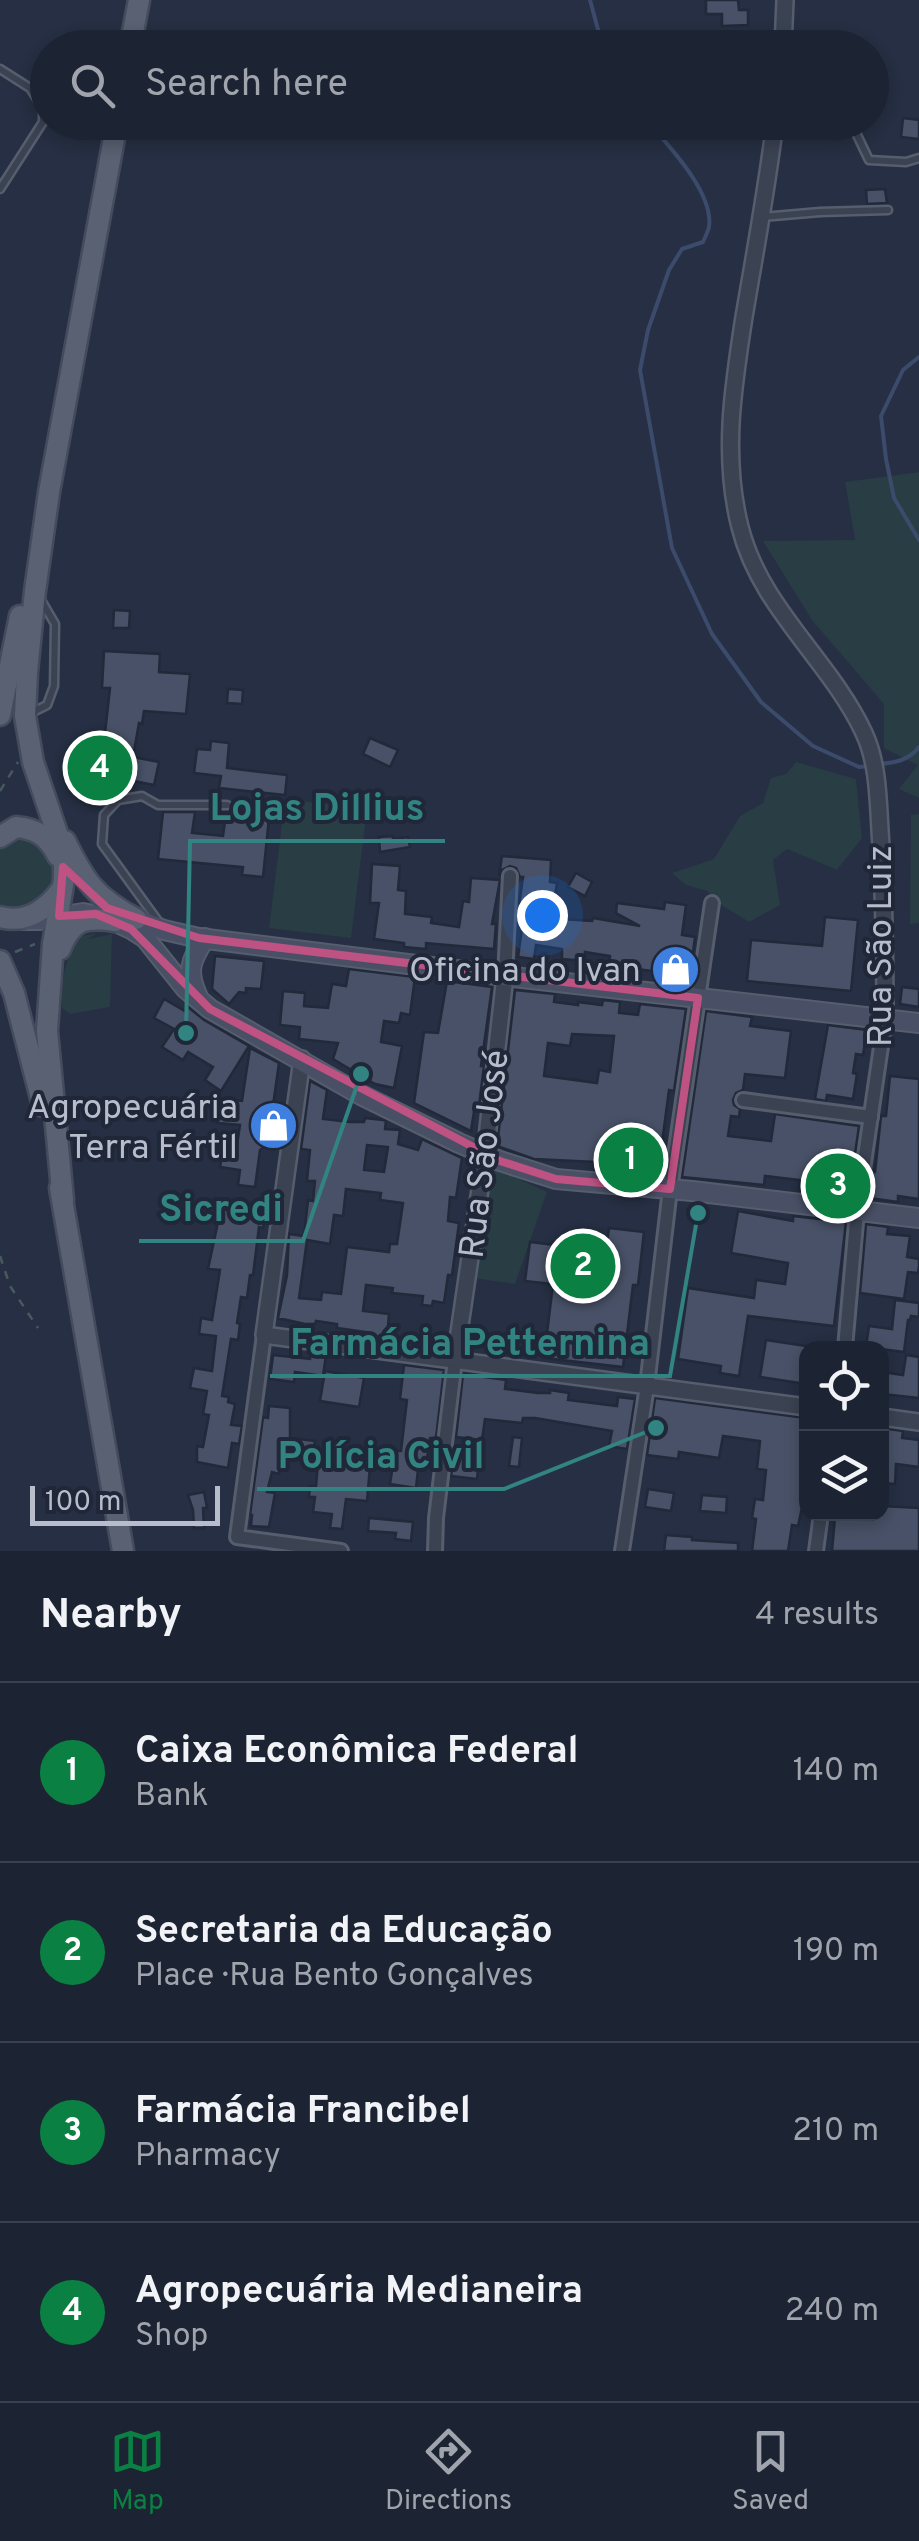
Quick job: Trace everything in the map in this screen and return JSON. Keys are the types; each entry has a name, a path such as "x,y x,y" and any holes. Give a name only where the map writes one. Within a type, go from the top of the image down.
{"main road":[{"path":"133,30 139,0"},
{"path":"63,1200 47,1031 64,854 32,754 25,716 26,672 50,492 114,140"},
{"path":"0,714 50,492"},
{"path":"43,794 88,884 127,923"},
{"path":"5,831 39,832 93,900 145,938 185,988 210,1008 361,1094 485,1155 556,1179 919,1218"},
{"path":"8,919 43,909 61,890"},
{"path":"8,919 40,920 83,913 205,938 919,1022"},
{"path":"50,979 69,929 80,921 127,923"},
{"path":"200,1000 190,980 192,963 205,938"},
{"path":"8,956 63,1200 123,1551"}],"street":[{"path":"784,30 785,0"},
{"name":"Rua São Luiz","path":"773,140 730,404 731,465 740,528 760,578 788,624 829,675 864,734 877,782 884,887 886,1019 857,1210 846,1341"},
{"name":"Rua São José","path":"435,1551 454,1360 485,1155 505,976 510,876"},
{"path":"622,1551 648,1386 670,1189 712,903"},
{"path":"302,1059 237,1537 341,1551"},
{"path":"743,1100 871,1117"},
{"path":"264,1335 799,1406"},
{"path":"889,1418 919,1422"},
{"path":"816,1551 819,1521"}],"lane":[{"path":"0,68 30,88"},
{"path":"0,190 31,140"},
{"path":"859,140 869,160 906,162 919,158"},
{"path":"761,218 888,210"},
{"path":"164,930 102,844 104,815 118,800 142,796 158,804 227,805"}],"path":[{"path":"0,791 16,763 32,754"},
{"path":"8,956 32,944 53,944"},
{"path":"0,1256 10,1286 38,1328"}],"highlighted area":[{"path":"63,867 107,908 199,938 698,998 670,1189 556,1179 500,1161 210,1009 131,929 96,914 59,916"}],"shaded area":[{"path":"919,472 919,798 899,789 918,765 884,748 884,704 812,620 763,541 855,540 845,482"},
{"path":"796,762 856,779 862,838 837,870 787,849 773,860 780,905 749,922 707,891 686,885 672,873 714,859 740,816 763,803 771,778 786,774"},
{"path":"285,799 367,809 351,938 269,928"},
{"path":"919,814 919,923 910,924 911,815"},
{"path":"28,836 53,858 56,875 51,892 24,911 0,908 0,839"},
{"path":"98,933 88,939 112,934 110,1007 70,1014 62,1008 67,962 81,936"},
{"path":"492,1167 547,1192 515,1284 473,1278"}],"building":[{"path":"706,0 738,0 739,10 748,10 748,25 722,26 722,14 706,14"},
{"path":"903,118 919,120 919,139 901,137"},
{"path":"885,189 887,203 867,204 866,190"},
{"path":"114,610 130,611 129,628 113,628"},
{"path":"104,651 160,654 159,672 190,674 186,714 144,711 142,724 139,723 133,757 159,762 154,785 118,778 114,795 91,790 99,750 103,751 110,688 102,688"},
{"path":"228,689 243,690 242,704 227,703"},
{"path":"370,738 398,750 390,767 363,754"},
{"path":"211,741 229,743 227,768 287,775 285,795 219,788 221,776 194,773 197,749 210,750"},
{"path":"163,812 195,812 192,833 223,836 226,814 269,818 263,877 242,875 243,867 158,859"},
{"path":"379,837 408,837 410,847 380,852"},
{"path":"502,856 551,860 550,882 557,883 553,909 562,910 561,919 593,918 640,926 616,913 617,903 664,909 665,902 686,905 682,935 695,937 690,976 636,969 635,974 608,971 610,956 585,952 585,961 562,959 562,949 536,945 534,959 518,957 525,907 519,906 523,877 510,866 499,876"},
{"path":"372,864 400,866 398,890 406,891 405,914 432,917 431,923 459,927 463,901 469,902 471,878 500,880 492,924 496,924 494,949 426,943 426,949 374,939 379,903 370,903"},
{"path":"576,873 592,882 585,896 568,887"},
{"path":"825,917 858,920 851,991 747,981 751,940 822,946"},
{"path":"215,956 264,961 261,989 246,988 246,993 239,992 229,1004 212,989"},
{"path":"349,969 415,977 410,1015 401,1013 399,1023 384,1021 381,1042 402,1046 394,1088 375,1084 333,1059 338,1043 299,1039 300,1027 280,1025 283,991 305,993 304,1006 328,1008 332,984 346,986"},
{"path":"447,981 492,987 479,1106 475,1105 471,1131 414,1103 424,1032 438,1033"},
{"path":"902,987 919,989 919,1007 900,1004"},
{"path":"515,990 555,994 554,1002 578,1005 602,1005 603,1000 620,1002 619,1013 638,1015 640,1004 686,1009 674,1091 669,1090 659,1166 597,1158 596,1162 534,1159 497,1146","holes":["572,1034 614,1036 610,1072 599,1070 597,1083 544,1076 548,1043 570,1046"]},
{"path":"164,999 185,1011 188,1007 249,1046 221,1091 205,1080 213,1067 188,1052 183,1060 162,1047 174,1029 154,1018"},
{"path":"706,1011 752,1017 750,1026 791,1031 785,1078 745,1074 743,1090 733,1100 740,1109 739,1117 731,1116 728,1136 771,1141 775,1114 859,1126 849,1196 799,1190 800,1180 765,1176 764,1185 682,1177"},
{"path":"828,1025 867,1030 863,1055 856,1054 853,1099 827,1095 826,1101 815,1099"},
{"path":"250,1048 279,1063 273,1106 282,1107 276,1138 260,1150 255,1187 238,1185 240,1170 220,1167 223,1150 236,1152 240,1125 217,1123 223,1099 242,1101"},
{"path":"890,1076 919,1079 919,1199 898,1196 898,1202 869,1198"},
{"path":"310,1081 327,1090 323,1119 383,1120 385,1129 400,1130 398,1144 418,1150 422,1139 462,1158 456,1198 450,1197 448,1221 459,1223 444,1303 422,1305 423,1296 366,1285 363,1311 389,1314 387,1338 337,1328 337,1324 305,1324 278,1318 287,1275 289,1234 304,1236 308,1200 313,1201 315,1181 307,1181 310,1150 301,1149","holes":["367,1145 388,1147 384,1172 364,1170","346,1189 381,1193 380,1200 403,1203 397,1244 390,1244 389,1252 347,1247 341,1294 322,1292 321,1300 299,1298 307,1240 330,1244 334,1215 343,1216"]},
{"path":"183,1204 265,1215 263,1228 259,1227 247,1298 241,1297 238,1340 231,1339 222,1396 235,1404 231,1425 242,1426 239,1444 232,1443 228,1468 197,1462 197,1446 203,1447 209,1415 203,1414 207,1391 190,1388 194,1368 212,1371 216,1336 199,1334 201,1318 212,1320 220,1270 208,1269 218,1222 181,1217"},
{"path":"738,1211 793,1221 793,1216 846,1222 834,1326 748,1316 739,1376 720,1373 721,1366 678,1359 688,1288 754,1298 756,1280 785,1284 788,1263 731,1253"},
{"path":"866,1224 888,1227 887,1234 910,1236 907,1257 919,1259 919,1266 918,1273 908,1272 904,1299 860,1293"},
{"path":"609,1228 644,1232 623,1367 544,1358 553,1284 525,1281 530,1242 606,1251"},
{"path":"895,1300 919,1303 919,1317 911,1316 908,1320 904,1352 889,1350 889,1341 867,1341 869,1326 892,1329"},
{"path":"766,1340 799,1345 799,1383 760,1377"},
{"path":"311,1353 326,1355 323,1376 295,1372 294,1382 270,1379 273,1355 310,1359"},
{"path":"906,1355 919,1357 919,1398 889,1395 889,1373 903,1375"},
{"path":"404,1365 444,1370 436,1438 430,1438 425,1471 418,1470 416,1488 390,1484 395,1451 401,1451 407,1400 400,1399"},
{"path":"325,1371 364,1378 359,1407 320,1401"},
{"path":"463,1374 506,1380 505,1389 569,1393 568,1400 617,1406 618,1397 635,1399 627,1449 609,1446 612,1431 535,1418 523,1418 522,1423 485,1419 482,1440 456,1437"},
{"path":"655,1398 799,1417 799,1521 798,1526 792,1525 788,1551 752,1551 755,1499 763,1500 766,1470 757,1469 760,1441 723,1436 719,1458 679,1452 678,1459 647,1455"},
{"path":"269,1406 290,1408 290,1438 315,1441 313,1454 281,1451 279,1474 272,1472 267,1492 275,1493 269,1527 251,1526 263,1417 268,1418"},
{"path":"889,1429 903,1431 902,1438 919,1440 919,1467 896,1464 895,1484 889,1484"},
{"path":"513,1437 522,1438 519,1467 509,1466"},
{"path":"454,1456 479,1459 477,1479 451,1476"},
{"path":"318,1464 370,1466 367,1501 346,1499 342,1529 330,1528 332,1514 313,1512 315,1497 309,1497 310,1486 316,1486"},
{"path":"648,1489 674,1493 671,1511 645,1507"},
{"path":"204,1492 204,1528 194,1528 188,1495"},
{"path":"702,1495 727,1497 726,1513 700,1511"},
{"path":"889,1506 919,1508 919,1551 832,1551 835,1521 889,1521"},
{"path":"369,1518 413,1522 411,1541 395,1539 396,1533 368,1531"},
{"path":"666,1535 738,1543 738,1551 664,1551"}],"waterway":[{"path":"590,0 598,30"},
{"path":"664,140 697,185 709,214 703,242 682,249 669,270 648,330 640,370 672,548 712,634 761,702 813,746 859,767 870,766"},
{"path":"919,357 903,370 881,416 894,498 919,540"},
{"path":"879,764 901,760 919,747"}],"place":[{"name":"Agropecuária Medianeira","path":"100,768"},
{"name":"Oficina do Ivan","path":"676,969"},
{"name":"Lojas Dillius","path":"186,1033"},
{"name":"Sicredi","path":"361,1074"},
{"name":"Agropecuária Terra Fértil","path":"273,1126"},
{"name":"Caixa Econômica Federal","path":"631,1160"},
{"name":"Farmácia Francibel","path":"838,1186"},
{"name":"Farmácia Petternina","path":"698,1213"},
{"name":"Secretaria da Educação","path":"583,1266"},
{"name":"Polícia Civil","path":"656,1428"}]}
